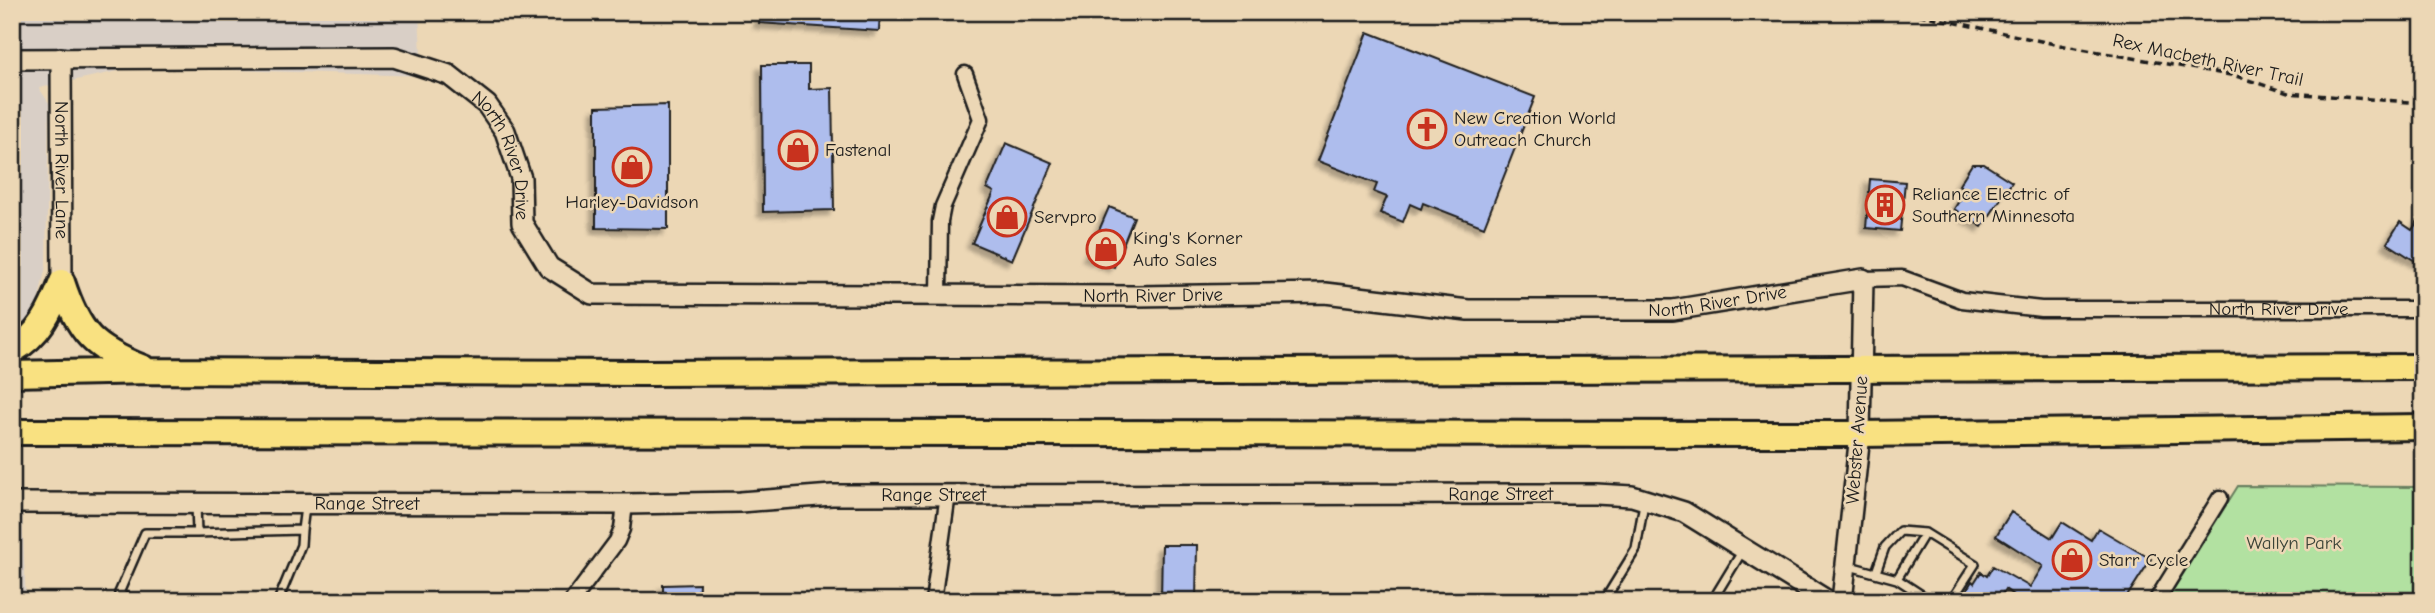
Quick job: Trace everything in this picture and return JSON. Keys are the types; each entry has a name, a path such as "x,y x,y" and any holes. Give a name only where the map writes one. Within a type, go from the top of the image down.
{"highway":[{"path":"12,351 39,330 51,311 62,282"},
{"path":"62,282 74,316 90,338 121,359 151,371"},
{"path":"12,374 151,371 648,373 2423,367"},
{"path":"12,432 1860,434 2423,426"}],"street":[{"name":"North River Drive","path":"12,59 394,57 449,75 487,105 505,131 521,178 522,223 549,267 592,294 1325,293 1468,310 1673,310 1863,279 1902,278 1962,299 2041,309 2423,309"},
{"name":"North River Lane","path":"61,58 62,282"},
{"path":"939,295 940,221 943,206 981,118 965,74"},
{"name":"Webster Avenue","path":"1842,601 1860,434 1863,279"},
{"path":"933,601 948,494"},
{"name":"Range Street","path":"12,503 625,504 740,502 832,495 1596,494 1632,496 1684,512 1828,601"},
{"path":"2156,601 2220,498"},
{"path":"572,601 617,541 622,529 625,504"}],"lane":[{"path":"1604,601 1636,548 1645,500"},
{"path":"197,503 197,533"},
{"path":"278,601 301,545 306,504"},
{"path":"131,601 119,593 145,533 302,530"},
{"path":"1876,572 1885,547 1900,531 1924,533 1947,551 1975,564 1951,601"},
{"path":"1897,579 1924,533"},
{"path":"1712,601 1744,550"},
{"path":"1846,565 1897,579 1923,591 1931,601"}],"path":[{"name":"Rex Macbeth River Trail","path":"1908,12 2059,45 2236,76 2288,93 2423,103"}],"shaded area":[{"path":"12,12 419,12 422,76 137,67 39,88 49,103 46,266 37,307 19,334 12,338"},
{"path":"12,493 21,493 26,601 12,601"}],"green space":[{"name":"Wallyn Park","path":"2238,486 2423,487 2423,601 2166,601"}],"building":[{"path":"759,12 880,12 879,31 759,23"},
{"name":"New Creation World Outreach Church","path":"1368,32 1535,97 1484,227 1423,203 1421,209 1410,204 1403,222 1380,213 1387,197 1374,192 1377,184 1318,161"},
{"name":"Fastenal","path":"762,65 809,65 809,89 832,88 834,210 763,212"},
{"name":"Harley-Davidson","path":"668,105 668,229 596,228 596,107"},
{"name":"Servpro","path":"1006,143 1053,163 1012,260 972,243 994,192 987,188"},
{"path":"1972,164 1984,164 2012,182 1982,227 1954,209 1966,190 1959,185"},
{"name":"Reliance Electric of Southern Minnesota","path":"1870,179 1905,182 1900,231 1866,228"},
{"path":"1109,207 1134,217 1114,267 1088,256"},
{"path":"2423,213 2423,266 2387,243 2400,222 2412,230"},
{"name":"Starr Cycle","path":"2011,512 2052,538 2062,522 2091,540 2098,528 2151,559 2124,601 2021,601 2005,589 1998,601 1960,601 1972,581 1974,583 1981,572 1987,576 1993,566 2030,587 2043,566 1996,536"},
{"path":"1162,545 1197,545 1196,601 1161,601"},
{"path":"699,584 698,601 663,601 663,585"}],"place":[{"name":"New Creation World Outreach Church","path":"1427,129"},
{"name":"Fastenal","path":"798,150"},
{"name":"Harley-Davidson","path":"632,167"},
{"name":"Reliance Electric of Southern Minnesota","path":"1885,205"},
{"name":"Servpro","path":"1007,217"},
{"name":"King's Korner Auto Sales","path":"1106,249"},
{"name":"Starr Cycle","path":"2072,560"}]}
